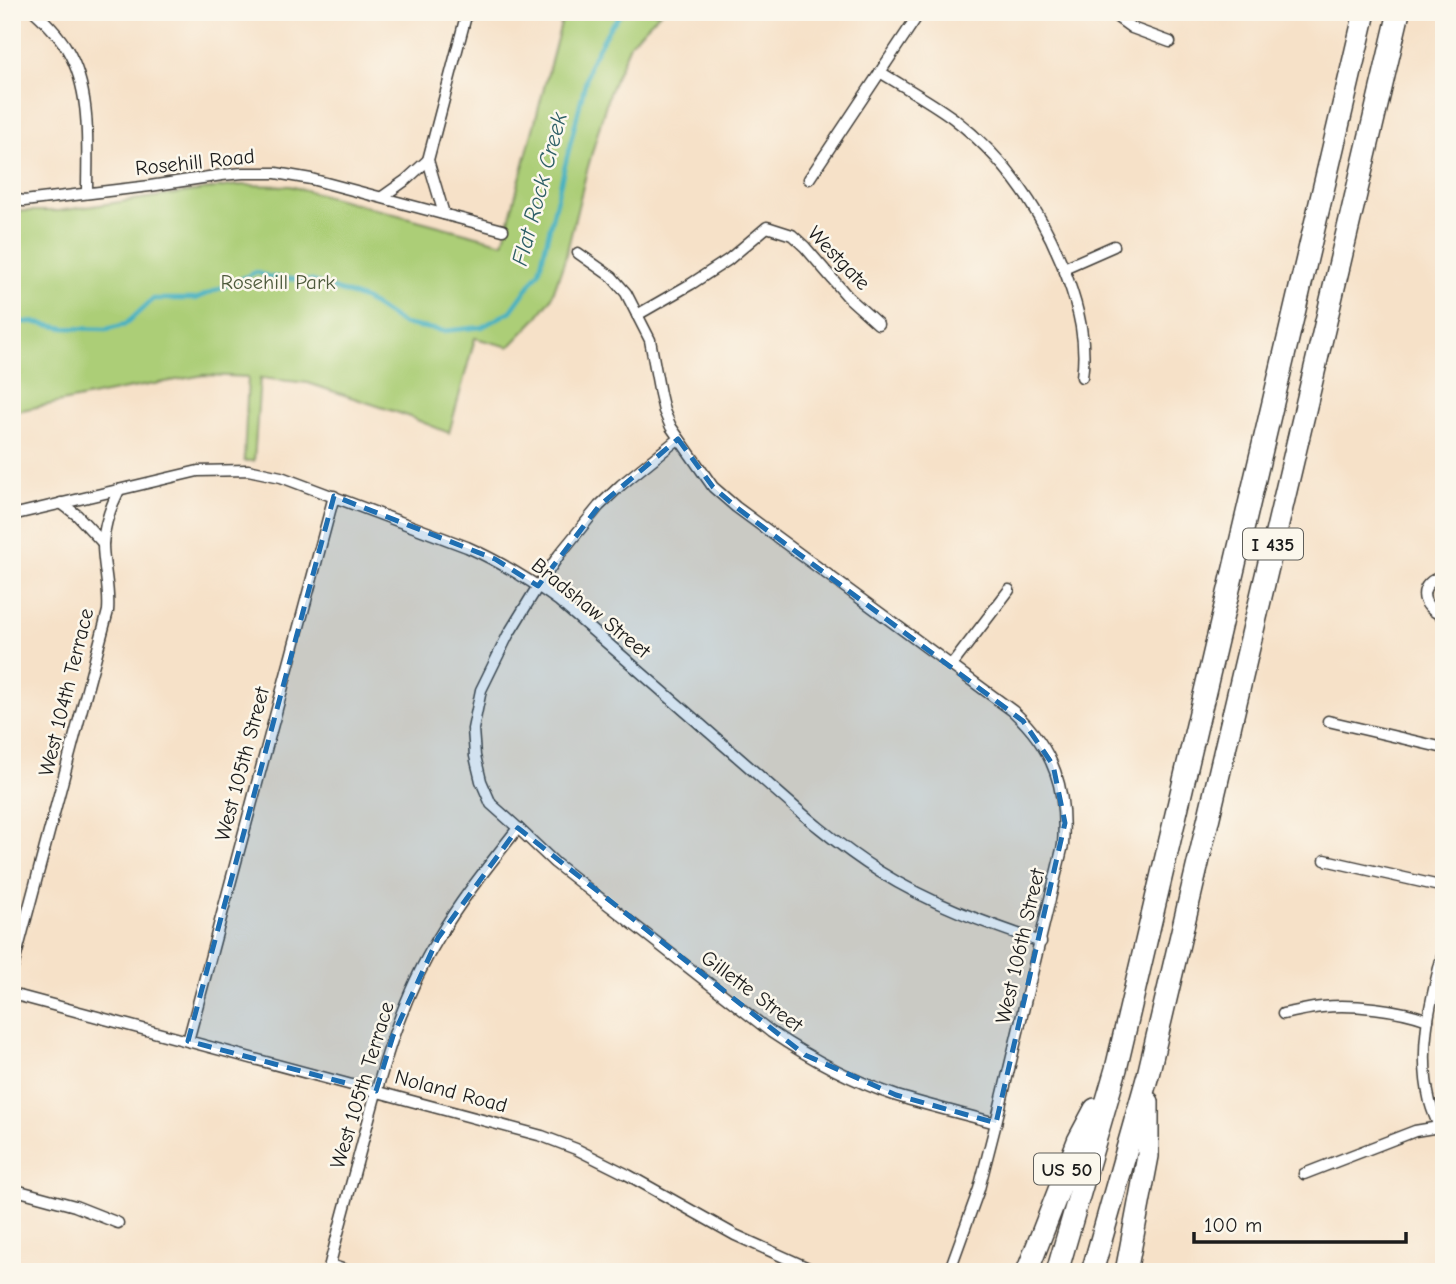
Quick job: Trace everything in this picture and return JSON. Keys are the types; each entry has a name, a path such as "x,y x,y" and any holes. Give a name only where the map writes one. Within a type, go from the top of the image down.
{"highway":[{"name":"I 435","path":"1057,1272 1116,1069 1365,12"},
{"name":"I 435","path":"1093,1272 1148,1075 1399,12"},
{"name":"US 50","path":"1027,1272 1078,1141 1116,1069"},
{"path":"1126,1272 1148,1156 1148,1075"}],"street":[{"path":"35,12 66,47 76,67 85,104 87,193"},
{"path":"444,214 428,160 467,12"},
{"path":"809,179 920,12"},
{"path":"1110,12 1132,28 1170,43"},
{"path":"880,72 953,118 1011,175 1035,207 1049,233 1074,298 1084,341 1082,377"},
{"path":"382,197 428,160"},
{"name":"Rosehill Road","path":"12,199 24,201 243,173 276,173 311,178 503,230"},
{"name":"Westgate","path":"637,315 728,260 767,227 792,235 848,297 878,324"},
{"path":"1064,268 1114,246"},
{"path":"518,828 491,804 481,781 475,756 473,729 481,690 508,635 559,555 599,506 678,439 664,411 650,340 626,293 612,277 578,253"},
{"name":"West 106th Street","path":"678,439 713,487 736,508 1013,711 1041,744 1058,778 1064,809 1063,845 996,1123 978,1189 949,1272"},
{"name":"Bradshaw Street","path":"12,515 198,471 248,470 281,477 334,496 495,559 559,601 842,845 880,872 925,898 968,917 1041,942"},
{"name":"West 104th Terrace","path":"12,971 108,611 103,543 111,506 119,489"},
{"name":"West 105th Street","path":"188,1041 334,496"},
{"path":"61,503 77,515 103,543"},
{"path":"1444,576 1434,578 1426,587 1424,598 1428,607 1444,616"},
{"path":"951,666 1009,590"},
{"path":"1328,721 1444,748"},
{"name":"West 105th Terrace","path":"329,1268 376,1091 414,984 438,938 468,893 518,828"},
{"name":"Gillette Street","path":"518,828 555,863 771,1032 806,1055 844,1075 896,1095 996,1123"},
{"path":"1325,860 1444,887"},
{"path":"1304,1174 1415,1131 1442,1132 1426,1082 1424,1047 1444,948"},
{"name":"Noland Road","path":"12,994 542,1136 576,1149 735,1235 817,1272"},
{"path":"1283,1014 1321,1007 1356,1006 1415,1015 1428,1020"},
{"path":"12,1189 75,1206 118,1223"},
{"path":"329,1268 351,1272"}],"highlighted area":[{"path":"678,439 713,487 736,507 1023,721 1053,765 1065,823 996,1123 896,1095 805,1055 518,828 438,938 393,1036 376,1091 188,1041 334,496 495,559 538,586 599,506"}],"green space":[{"name":"Rosehill Park","path":"564,12 661,12 631,42 609,93 565,259 551,299 509,347 475,338 449,433 402,414 308,383 260,378 254,461 244,461 248,377 204,375 12,412 12,211 58,211 237,185 290,186 503,243"}],"waterway":[{"name":"Flat Rock Creek","path":"12,322 32,322 64,328 107,329 126,324 153,299 196,299 256,272 270,277 312,281 364,299 403,324 443,331 482,327 511,311 539,272 590,63 610,27 623,12"}]}
